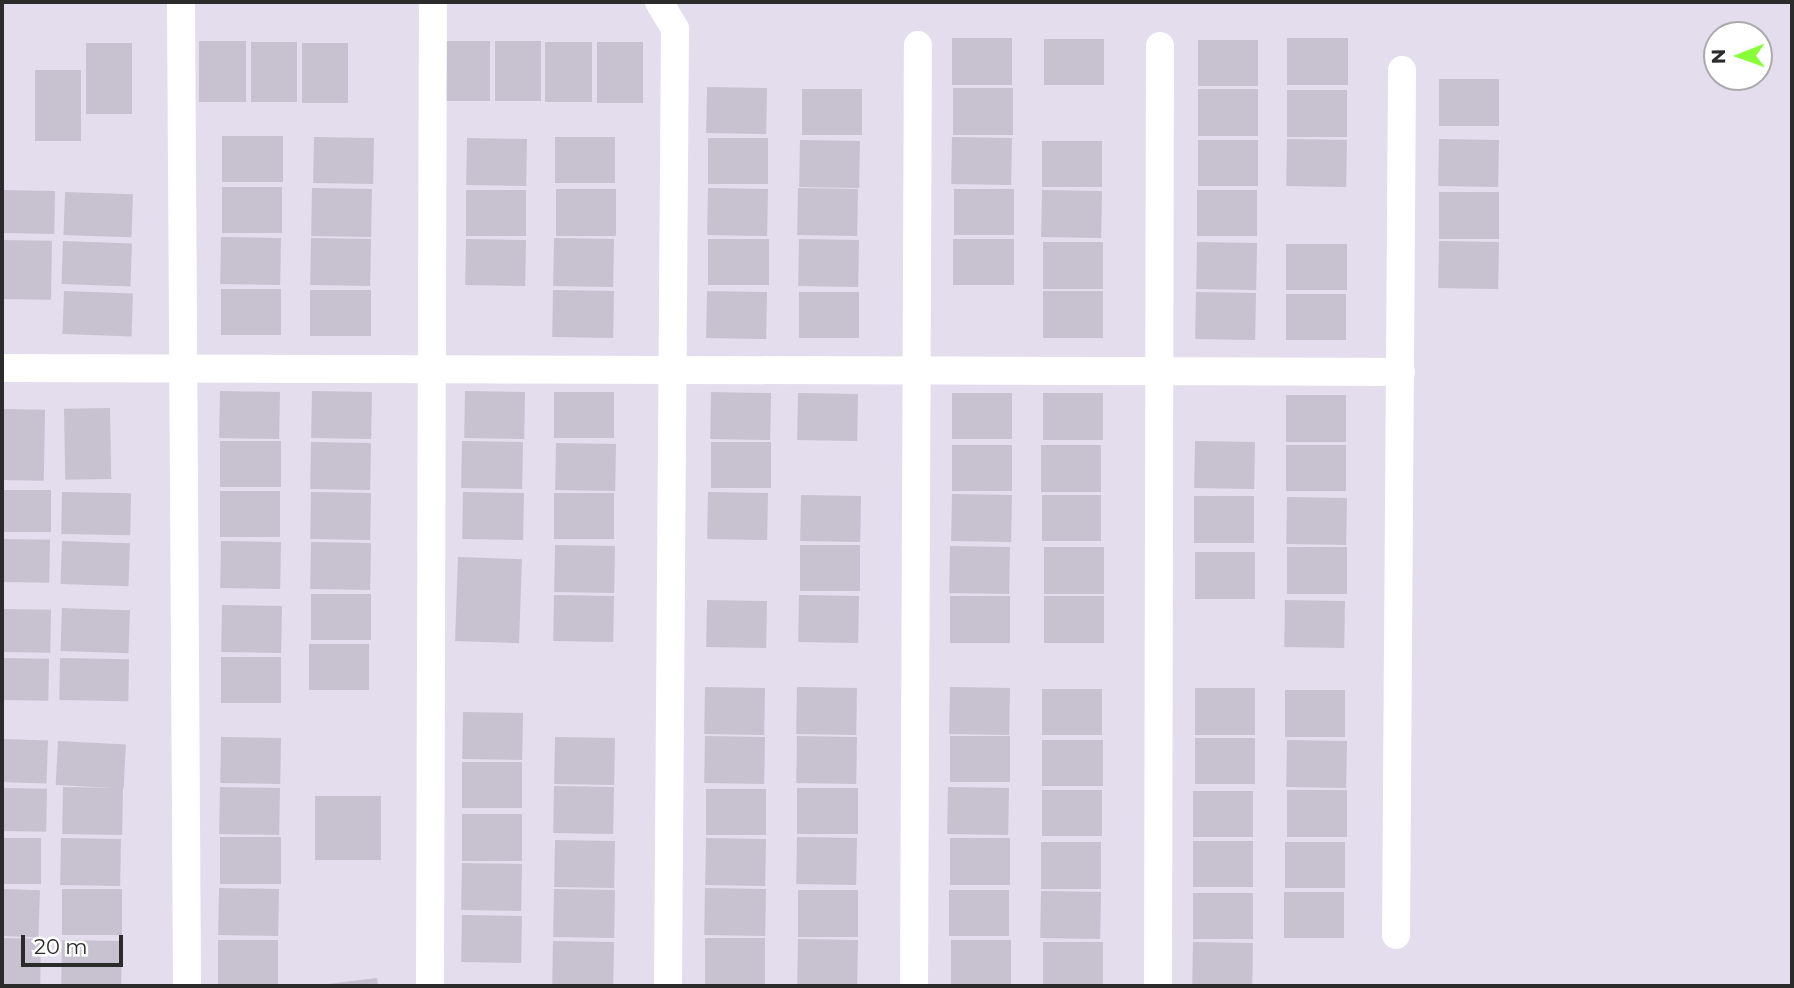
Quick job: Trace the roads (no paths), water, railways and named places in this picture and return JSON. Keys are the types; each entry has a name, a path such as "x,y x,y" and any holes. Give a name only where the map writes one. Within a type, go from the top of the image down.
{"street":[{"path":"181,2 181,369 187,986"},
{"path":"430,986 433,2"},
{"path":"659,2 675,29 668,986"},
{"path":"914,986 918,44"},
{"path":"1158,986 1160,46"},
{"path":"1396,934 1402,70"},
{"path":"2,368 1401,372"}]}
